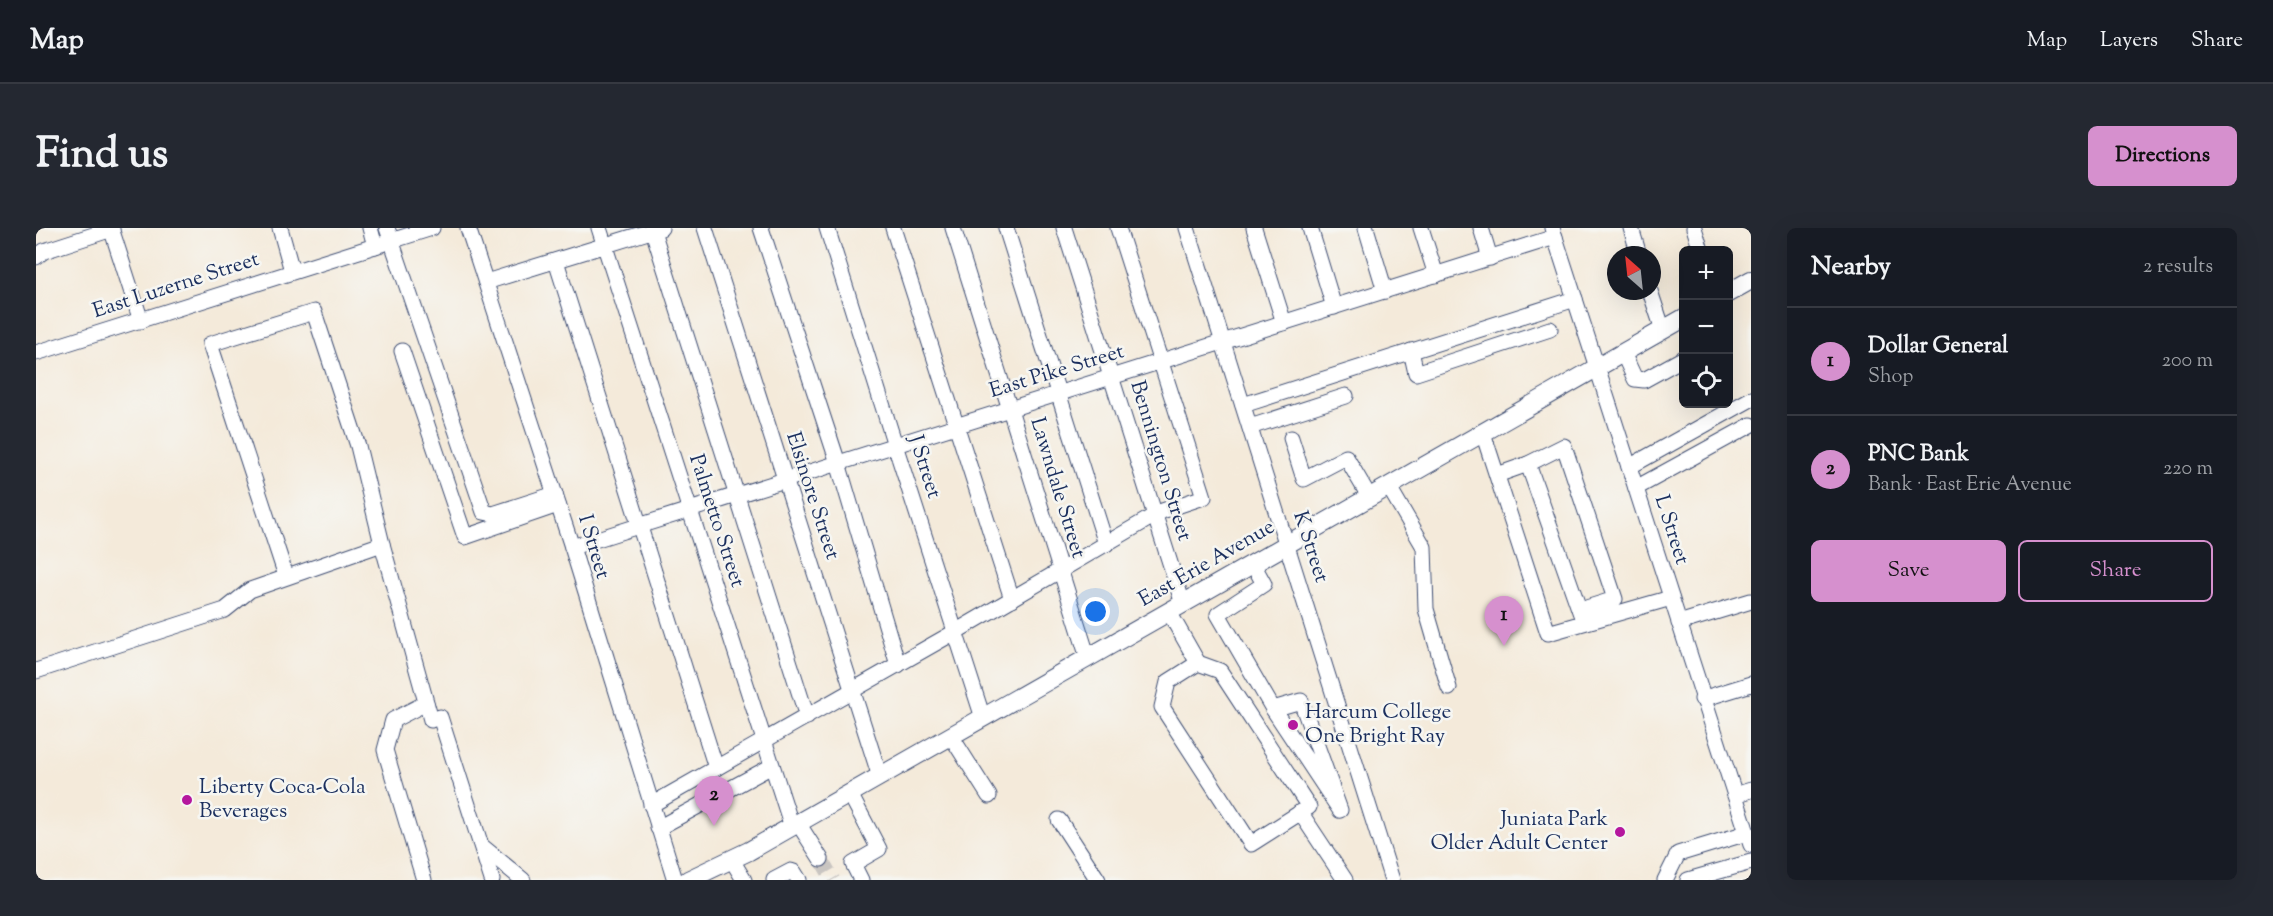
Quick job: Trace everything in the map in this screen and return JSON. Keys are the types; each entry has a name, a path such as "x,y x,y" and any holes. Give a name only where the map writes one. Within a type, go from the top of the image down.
{"main road":[{"path":"1733,289 1751,280"},
{"name":"East Erie Avenue","path":"688,880 732,860 850,794 1679,320"}],"street":[{"path":"280,228 292,271"},
{"path":"370,228 375,246"},
{"name":"East Luzerne Street","path":"36,353 375,246 389,235 432,228"},
{"name":"I Street","path":"468,228 572,547 675,880"},
{"name":"Palmetto Street","path":"599,228 772,766 795,825 821,859"},
{"name":"Elsinore Street","path":"705,228 880,777"},
{"path":"761,228 838,463 898,664"},
{"name":"J Street","path":"827,228 983,718"},
{"path":"893,228 1012,599"},
{"name":"Lawndale Street","path":"953,228 1088,658"},
{"path":"1006,228 1106,544"},
{"name":"Bennington Street","path":"1064,228 1155,515 1176,608 1198,663"},
{"path":"651,805 1155,515 1204,497 1118,228"},
{"name":"K Street","path":"1187,228 1392,880"},
{"path":"1254,228 1284,322"},
{"path":"1310,228 1334,307"},
{"path":"1366,228 1385,291"},
{"path":"1421,228 1436,275"},
{"path":"1480,228 1490,258"},
{"path":"1630,228 1636,246"},
{"path":"1694,228 1700,246"},
{"path":"36,257 44,251 112,229 141,321"},
{"path":"486,282 657,229 807,717"},
{"name":"East Pike Street","path":"572,547 1490,258 1553,233"},
{"name":"L Street","path":"1553,233 1749,839"},
{"path":"389,235 484,512 493,514 556,499"},
{"path":"556,261 716,768"},
{"path":"1243,405 1575,299"},
{"path":"1653,300 1663,330"},
{"path":"286,576 210,344 314,312 358,446 382,544 431,720 440,717 492,880"},
{"path":"1411,351 1416,373 1550,329"},
{"path":"402,351 465,537 556,499"},
{"path":"1623,353 1635,379 1644,380 1679,360"},
{"path":"1250,428 1346,396"},
{"path":"1629,467 1751,399"},
{"path":"1636,488 1751,425"},
{"path":"1483,433 1548,633 1616,599 1564,446 1528,464 1497,475"},
{"path":"1291,438 1304,478 1346,457 1370,498"},
{"path":"1528,464 1582,616"},
{"path":"1389,487 1424,547 1426,609 1449,688"},
{"path":"36,671 225,610 250,590 382,544"},
{"path":"1253,564 1264,584 1218,614 1273,709 1340,810 1301,700 1273,709"},
{"path":"1582,616 1671,598"},
{"path":"1679,623 1751,601"},
{"path":"1198,663 1220,670 1309,807 1251,844 1162,707 1168,682 1198,663"},
{"path":"1702,699 1751,684"},
{"path":"424,880 385,750 393,720 426,703"},
{"path":"951,736 989,796"},
{"path":"658,828 772,766"},
{"path":"1735,795 1751,790"},
{"path":"850,794 879,849 853,864 861,880"},
{"path":"1300,812 1345,880"},
{"path":"1059,820 1098,880"},
{"path":"1665,880 1678,854 1749,839"},
{"path":"483,848 523,880"},
{"path":"732,860 744,880"},
{"path":"1688,880 1751,862"},
{"path":"774,880 791,871 799,880"}],"tunnel":[{"path":"821,859 833,880"}],"place":[{"name":"Dollar General","path":"1504,646"},
{"name":"Harcum College One Bright Ray","path":"1293,725"},
{"name":"Liberty Coca-Cola Beverages","path":"187,800"},
{"name":"PNC Bank","path":"714,826"},
{"name":"Juniata Park Older Adult Center","path":"1620,832"}]}
